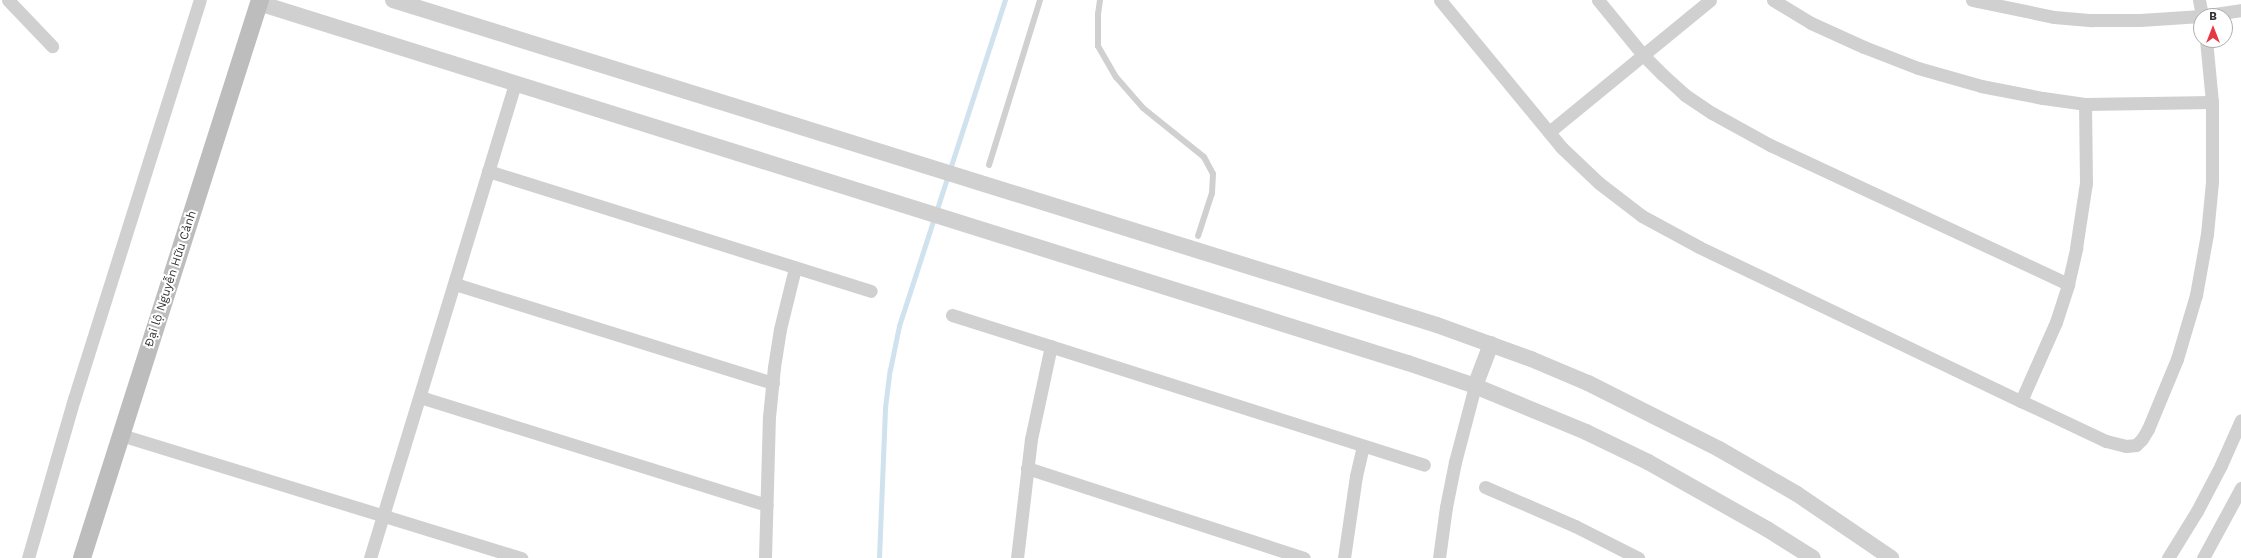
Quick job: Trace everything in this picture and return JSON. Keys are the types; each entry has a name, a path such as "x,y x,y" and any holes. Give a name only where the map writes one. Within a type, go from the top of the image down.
{"main road":[{"name":"Đại lộ Nguyễn Hữu Cảnh","path":"82,558 259,1"}],"street":[{"path":"8,0 52,46"},
{"path":"28,558 76,392 200,0"},
{"path":"393,0 1437,325 1490,344 1588,384 1719,449 1797,494 1891,558"},
{"path":"1440,0 1549,132 1599,183 1642,216 1667,231 2021,401 2117,444 2136,445 2142,439 2177,360 2196,295 2210,206 2212,102 2207,48"},
{"path":"1598,0 1643,55 1685,95 1742,131 2068,284"},
{"path":"1549,132 1710,0"},
{"path":"1773,0 1810,23 1918,68 2012,93 2085,104 2212,102"},
{"path":"1972,0 2046,16 2092,20 2140,20 2193,17"},
{"path":"259,1 514,83 1400,360 1475,386 1586,432 1648,462 1710,496 1813,558"},
{"path":"370,558 455,284 514,83"},
{"path":"2021,401 2056,322 2068,284 2085,197 2087,171 2085,104"},
{"path":"488,171 871,291"},
{"path":"765,558 769,417 780,329 795,268"},
{"path":"455,284 773,383"},
{"path":"952,315 1424,465"},
{"path":"1439,558 1446,506 1455,462 1475,386 1490,344"},
{"path":"1017,558 1027,468 1039,396 1052,346"},
{"path":"420,397 767,506"},
{"path":"2168,558 2197,511 2222,464 2241,420"},
{"path":"121,435 522,558"},
{"path":"1344,558 1354,484 1363,446"},
{"path":"1027,468 1304,558"},
{"path":"1485,487 1574,526 1638,558"},
{"path":"2203,558 2241,488"}],"lane":[{"path":"989,164 1040,0"},
{"path":"1100,0 1098,14 1098,46 1116,77 1143,108 1204,157 1213,174 1212,193 1198,236"}],"waterway":[{"path":"879,558 885,408 890,370 899,326 1005,0"}]}
